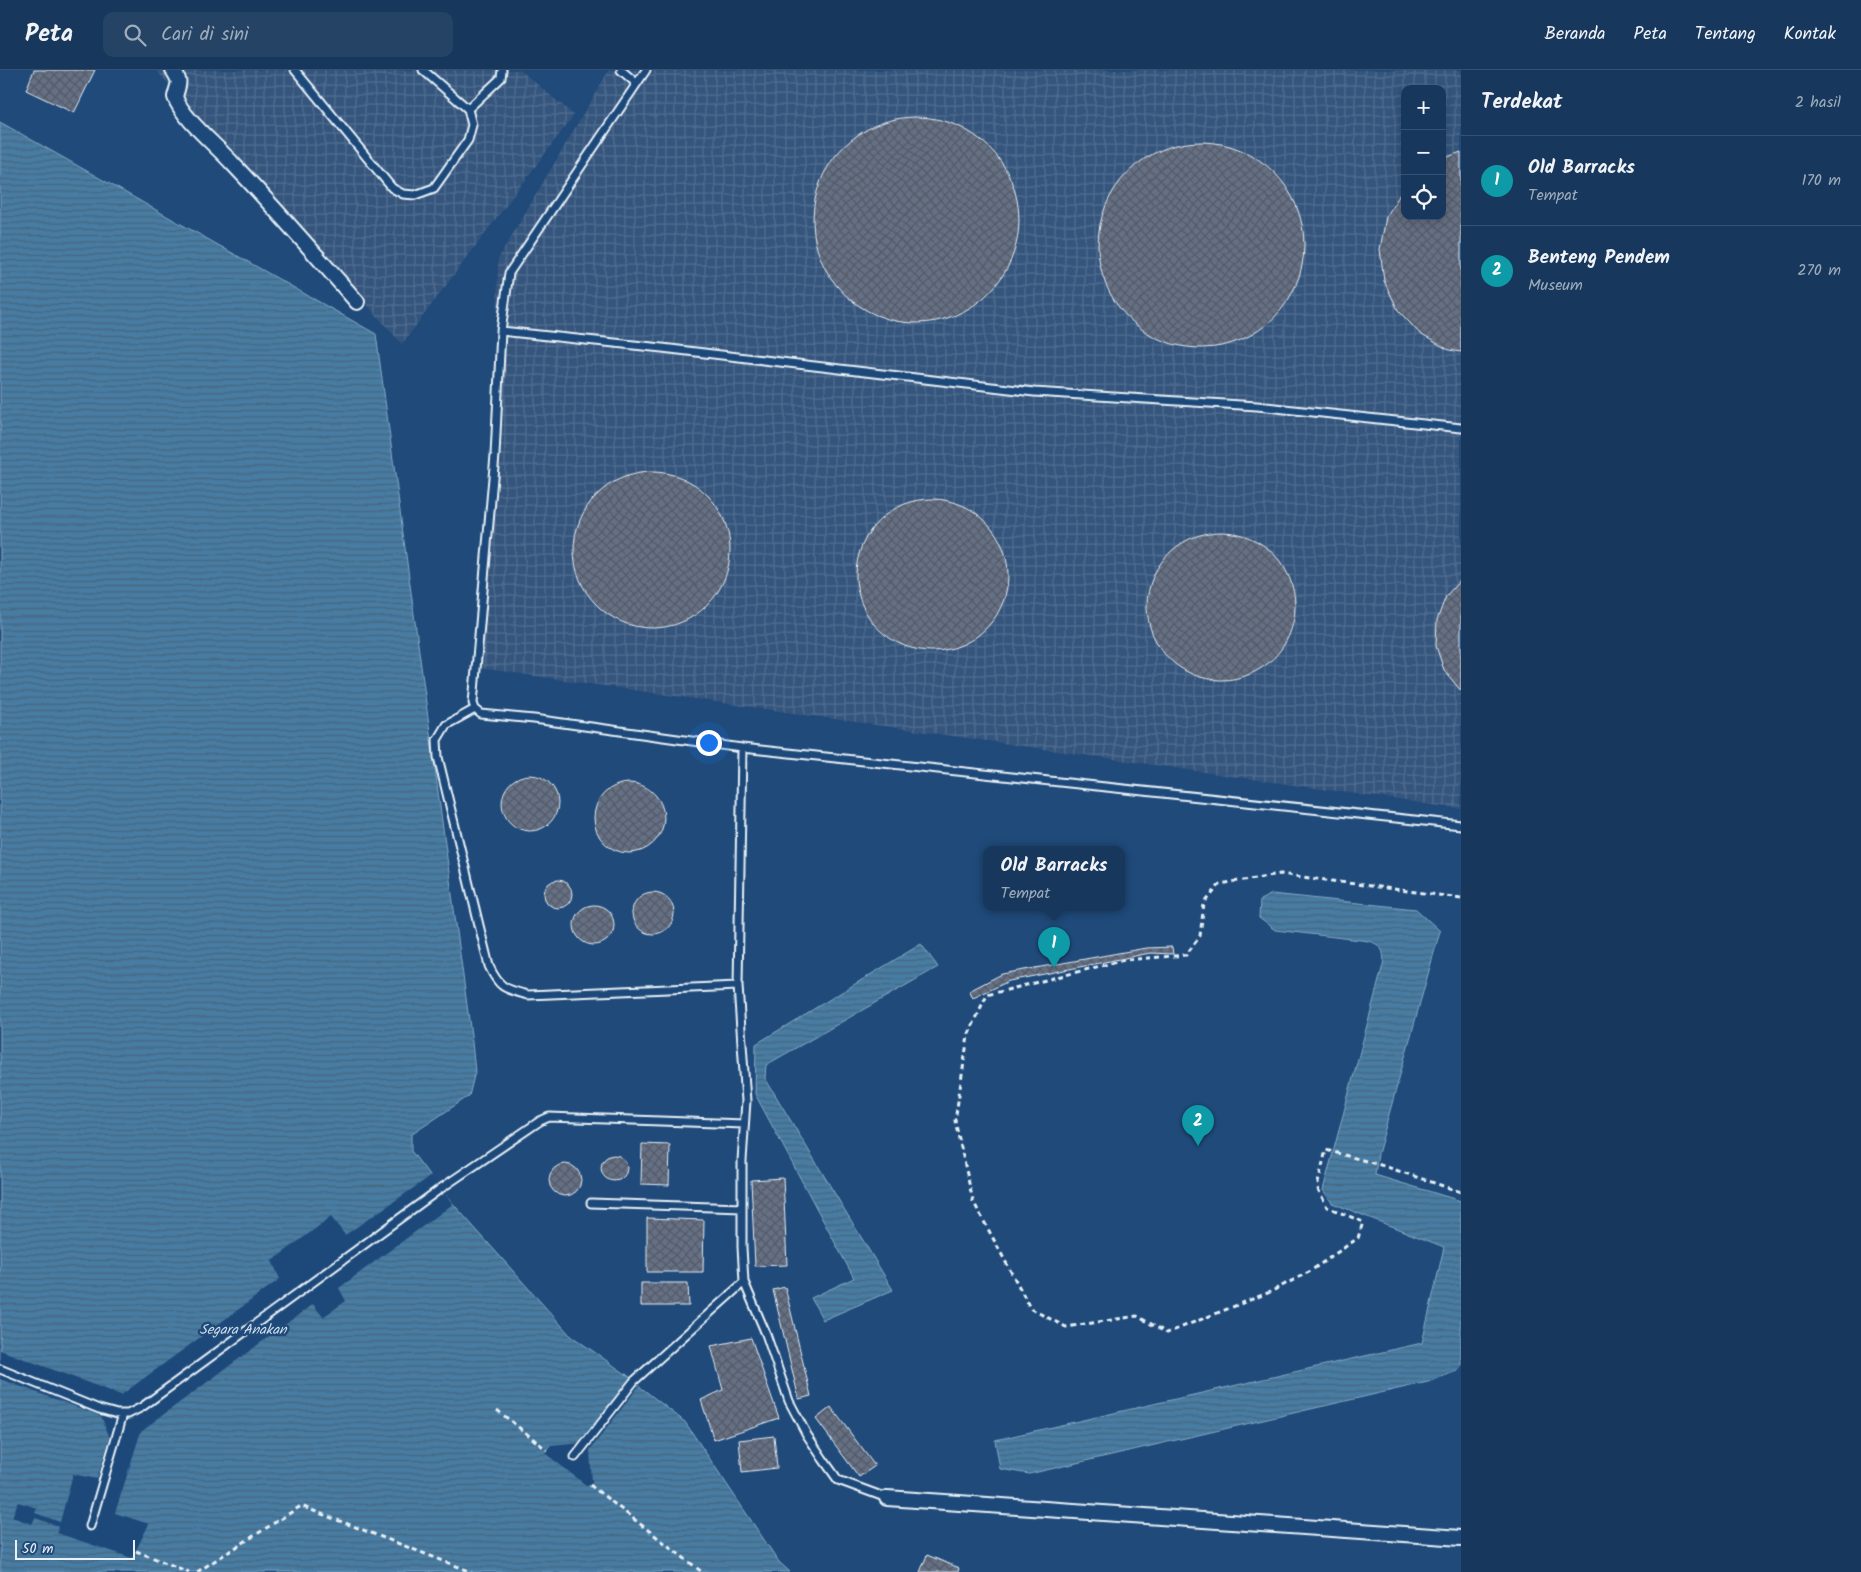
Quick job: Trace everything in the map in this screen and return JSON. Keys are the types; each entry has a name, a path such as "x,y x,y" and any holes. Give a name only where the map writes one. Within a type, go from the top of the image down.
{"street":[{"path":"173,70 179,78 179,89 175,97 181,108 357,302"},
{"path":"887,1498 1461,1538"}],"lane":[{"path":"295,70 392,188 403,194 415,195 434,188 468,140 472,126 468,109 423,70"},
{"path":"468,109 502,78 502,70"},
{"path":"621,70 636,83"},
{"path":"646,70 509,273 502,331 495,455 473,703 475,709 481,714 534,719 742,748 1461,825"},
{"path":"502,331 1034,392 1256,406 1461,428"},
{"path":"475,709 446,725 437,740 438,757 489,966 496,981 509,990 528,994 738,986"},
{"path":"742,748 738,986 746,1101 742,1208 744,1282 766,1334 789,1401 807,1435 838,1480 887,1498"},
{"path":"0,1369 99,1409 128,1414 142,1407 440,1189 540,1121 549,1117 744,1124"},
{"path":"591,1203 742,1208"},
{"path":"575,1457 634,1381 744,1282"},
{"path":"90,1526 123,1414"}],"path":[{"path":"1461,898 1280,874 1220,884 1204,904 1200,936 1186,955 1124,960 987,994 968,1036 955,1121 973,1201 1031,1309 1066,1327 1137,1316 1167,1333 1270,1292 1309,1272 1358,1238 1362,1222 1327,1207 1317,1187 1326,1150 1384,1166 1461,1192"},
{"path":"497,1410 548,1450"},
{"path":"590,1485 702,1572"},
{"path":"197,1572 301,1506 472,1572"},
{"path":"136,1551 189,1572"}],"shaded area":[{"path":"156,70 520,70 574,115 402,344"},
{"path":"609,70 1461,70 1461,809 480,668 495,455 498,259"}],"water":[{"name":"Segara Anakan","path":"0,122 376,334 475,1072 469,1096 411,1135 411,1151 440,1189 570,1335 630,1377 685,1422 779,1562 790,1572 0,1572"},
{"path":"1272,894 1416,909 1440,931 1378,1154 1375,1175 1461,1201 1461,1366 1457,1371 1428,1382 1029,1474 1000,1469 995,1440 1422,1343 1444,1247 1332,1203 1323,1190 1383,965 1382,950 1369,941 1275,930 1259,918 1260,900"},
{"path":"921,944 938,967 766,1065 765,1078 893,1290 823,1320 811,1298 854,1278 755,1094 756,1044"}],"pier":[{"path":"431,1176 453,1204 339,1288 346,1301 323,1317 313,1304 141,1431 115,1513 149,1524 132,1558 57,1533 58,1526 35,1518 32,1524 12,1517 18,1502 37,1508 35,1513 60,1522 73,1474 97,1479 110,1438 101,1416 0,1379 0,1350 121,1395 280,1279 272,1261 331,1217 345,1235"},
{"path":"630,1377 639,1386 590,1450 592,1483 587,1486 545,1453 551,1446 581,1443"}],"building":[{"path":"34,70 95,70 74,113 26,90"},
{"path":"906,117 926,117 946,121 965,129 989,147 1007,171 1015,190 1019,220 1015,250 1007,269 989,293 965,311 946,319 926,323 906,323 886,319 867,311 851,300 836,285 825,269 817,250 813,230 813,210 817,190 825,171 836,155 851,140 867,129 886,121"},
{"path":"1191,142 1211,142 1231,146 1250,154 1274,172 1292,196 1300,215 1304,245 1300,275 1292,294 1274,318 1250,336 1231,344 1211,348 1191,348 1171,344 1152,336 1136,325 1121,310 1110,294 1102,275 1098,255 1098,235 1102,215 1110,196 1121,180 1136,165 1152,154 1171,146"},
{"path":"1461,152 1461,352 1449,350 1420,334 1398,310 1384,281 1380,249 1386,217 1401,193 1401,220 1446,220 1446,158"},
{"path":"652,472 682,478 707,495 724,520 730,550 724,580 707,605 682,622 652,628 622,622 597,605 580,580 574,550 580,520 597,495 622,478"},
{"path":"932,499 961,505 986,521 1002,546 1008,575 1002,604 986,629 961,645 932,651 903,645 878,629 862,604 856,575 862,546 878,521 903,505"},
{"path":"1221,532 1249,537 1262,544 1273,554 1283,565 1290,578 1295,606 1290,634 1283,647 1273,658 1262,668 1249,675 1221,680 1193,675 1180,668 1169,658 1159,647 1152,634 1147,606 1152,578 1159,565 1169,554 1180,544 1193,537"},
{"path":"1461,579 1461,691 1444,670 1436,646 1437,620 1446,596"},
{"path":"524,775 536,775 546,779 554,787 558,803 554,819 546,827 536,831 524,831 514,827 506,819 502,809 502,797 506,787 514,779"},
{"path":"636,783 649,789 658,798 662,804 664,818 662,832 654,843 643,851 622,853 615,851 604,843 596,832 594,811 596,804 604,793 615,785"},
{"path":"558,880 568,884 572,894 568,904 558,908 548,904 544,894 548,884"},
{"path":"657,892 665,895 671,901 674,913 671,925 665,931 649,934 641,931 635,925 632,909 635,901 641,895"},
{"path":"594,905 608,911 614,925 608,939 594,945 580,939 574,925 580,911"},
{"path":"1172,947 1173,954 1150,953 1009,981 973,998 969,991 1002,974 1146,948"},
{"path":"642,1144 670,1145 669,1185 641,1184"},
{"path":"614,1155 623,1159 627,1168 623,1177 614,1181 605,1177 601,1168 605,1159"},
{"path":"565,1164 577,1168 581,1180 577,1192 565,1196 553,1192 549,1180 553,1168"},
{"path":"783,1178 787,1265 755,1266 751,1180"},
{"path":"647,1218 704,1220 703,1272 647,1272"},
{"path":"641,1283 688,1283 689,1306 641,1306"},
{"path":"785,1287 811,1396 799,1399 773,1290"},
{"path":"751,1338 779,1418 714,1440 701,1400 723,1390 711,1346"},
{"path":"831,1407 875,1466 859,1477 816,1419"},
{"path":"774,1436 777,1468 742,1472 739,1440"},
{"path":"927,1555 959,1568 958,1572 920,1572"}],"place":[{"name":"Old Barracks","path":"1054,968"},
{"name":"Benteng Pendem","path":"1198,1146"}]}
